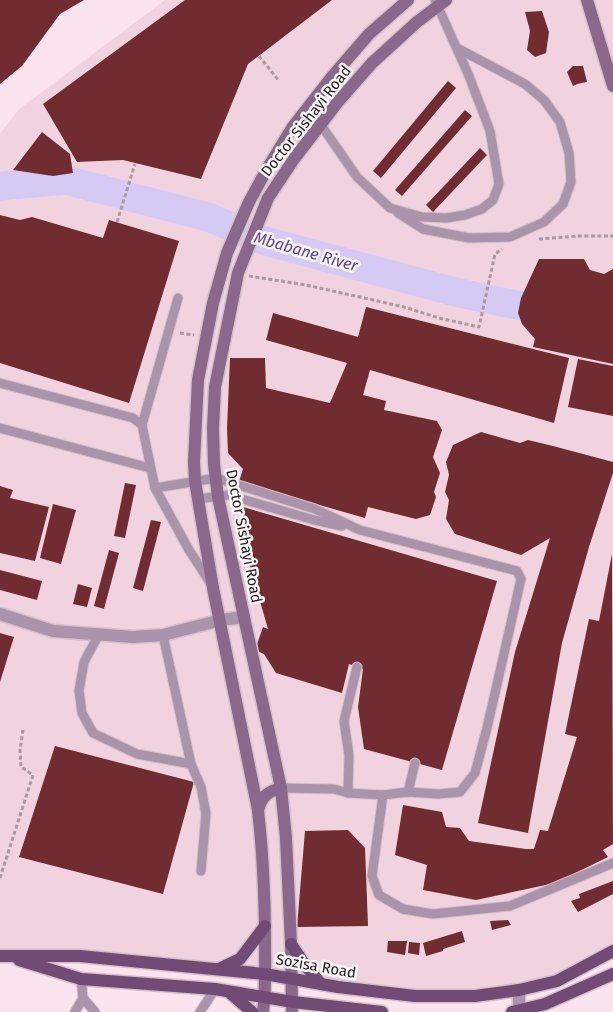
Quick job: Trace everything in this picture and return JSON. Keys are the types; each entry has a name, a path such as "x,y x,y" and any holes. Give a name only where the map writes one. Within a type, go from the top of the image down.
{"main road":[{"name":"Doctor Sishayi Road","path":"263,1012 265,997 265,926 262,847 258,810 213,588 195,481 194,462 198,380 213,303 227,253 249,202 267,169 292,128 331,78 369,34 408,0"},
{"path":"587,0 613,86"},
{"name":"Doctor Sishayi Road","path":"293,1007 286,838 281,788 218,497 213,428 215,387 238,273 268,198 320,125 372,63 440,2"},
{"path":"258,810 264,795 271,790 281,788"},
{"path":"219,969 240,959 265,926"},
{"path":"291,944 321,984"},
{"name":"Sozisa Road","path":"3,956 80,956 265,974 321,984 415,996 475,996 519,990 556,981 610,952"},
{"name":"Sozisa Road","path":"3,956 81,979 215,989 265,997 293,1007 382,1012"},
{"path":"517,1012 545,1004 613,974"},
{"path":"228,991 252,1012"}],"street":[{"path":"0,614 53,631 133,637 163,635 221,620 244,617"},
{"path":"517,1012 519,990"}],"lane":[{"path":"390,208 422,217 446,218 465,216 482,209 493,200 499,184 490,131 440,2"},
{"path":"304,113 320,125 357,177 390,208 423,229 469,238 510,237 544,222 563,204 571,182 569,153 560,122 544,100 525,84 457,48"},
{"path":"178,298 142,426 155,488 189,550 213,588"},
{"path":"0,382 133,418 142,426"},
{"path":"0,428 150,468"},
{"path":"155,488 216,478 316,509 360,530"},
{"path":"198,499 228,495 314,520 360,530 517,571 520,579 487,728 475,773 460,792 439,794 408,792 383,795 348,794 334,789 281,788"},
{"path":"99,634 84,662 79,691 82,713 93,733 137,754 191,764"},
{"path":"163,635 191,764 201,787 206,814 201,871"},
{"path":"348,794 349,755 344,721 357,667"},
{"path":"408,792 415,763"},
{"path":"383,795 372,876 379,895 403,909 434,914 510,906 613,863"},
{"path":"610,952 613,942"},
{"path":"81,979 83,998 95,1012"},
{"path":"200,1012 215,989"},
{"path":"75,1012 83,998"}],"path":[{"path":"259,56 279,81"},
{"path":"117,220 135,164"},
{"path":"538,239 613,236"},
{"path":"238,273 404,306 439,318 479,327 495,254 508,245"},
{"path":"0,878 33,775 21,767 20,750 23,730"}],"shaded area":[{"path":"165,0 613,0 613,951 557,981 475,996 292,978 0,956 0,134 19,109"}],"building":[{"path":"0,0 84,0 60,14 22,66 0,84"},
{"path":"185,0 332,0 248,64 201,179 123,160 77,162 43,104"},
{"path":"542,11 549,32 546,53 535,57 527,50 530,31 525,12"},
{"path":"573,66 583,66 587,82 573,86 567,72"},
{"path":"448,81 456,88 381,178 373,171"},
{"path":"465,110 472,116 402,196 395,190"},
{"path":"42,132 70,154 73,173 53,176 13,170"},
{"path":"480,148 487,155 433,212 426,205"},
{"path":"0,215 20,220 32,217 103,238 109,220 179,241 129,403 0,363"},
{"path":"539,259 584,259 590,270 604,274 613,269 613,364 533,347 535,339 522,324 518,313 521,298"},
{"path":"366,307 569,358 554,423 370,370 363,395 386,401 384,410 437,421 442,430 433,457 440,473 434,492 436,497 430,515 416,519 368,507 365,518 239,482 243,469 228,453 227,428 230,358 265,358 266,388 330,403 347,363 266,340 273,313 358,337"},
{"path":"578,359 613,366 613,416 568,407"},
{"path":"481,432 520,443 528,440 613,462 613,473 589,547 562,643 528,833 478,823 515,652 550,538 521,555 455,534 446,519 449,500 445,492 449,475 446,462 453,445"},
{"path":"125,483 136,485 125,538 114,536"},
{"path":"0,486 13,490 10,498 49,507 35,561 0,553"},
{"path":"53,504 76,510 61,564 40,558"},
{"path":"243,507 497,581 442,770 364,749 358,707 363,669 349,664 342,693 276,673 264,654 255,650 263,627 268,629 241,535"},
{"path":"151,520 161,522 143,591 133,588"},
{"path":"109,550 119,553 104,609 94,606"},
{"path":"612,554 613,844 603,850 608,857 555,883 476,900 423,890 427,865 395,855 403,805 442,812 446,827 460,828 469,841 534,849 540,830 548,831 577,737 565,734 589,619 599,621"},
{"path":"0,570 42,581 37,600 0,590"},
{"path":"78,584 92,588 87,607 73,604"},
{"path":"0,633 14,637 0,682"},
{"path":"55,746 194,782 163,894 19,857"},
{"path":"348,830 365,848 368,926 297,927 305,831"},
{"path":"613,881 613,894 578,912 571,901 580,898 579,894"},
{"path":"508,920 511,925 492,930 490,921"},
{"path":"462,931 465,942 426,956 423,943"},
{"path":"388,941 407,941 405,955 387,952"},
{"path":"409,942 420,943 419,955 408,953"}],"waterway":[{"name":"Mbabane River","path":"0,186 65,180 208,217 265,241 459,293 613,325"}]}
